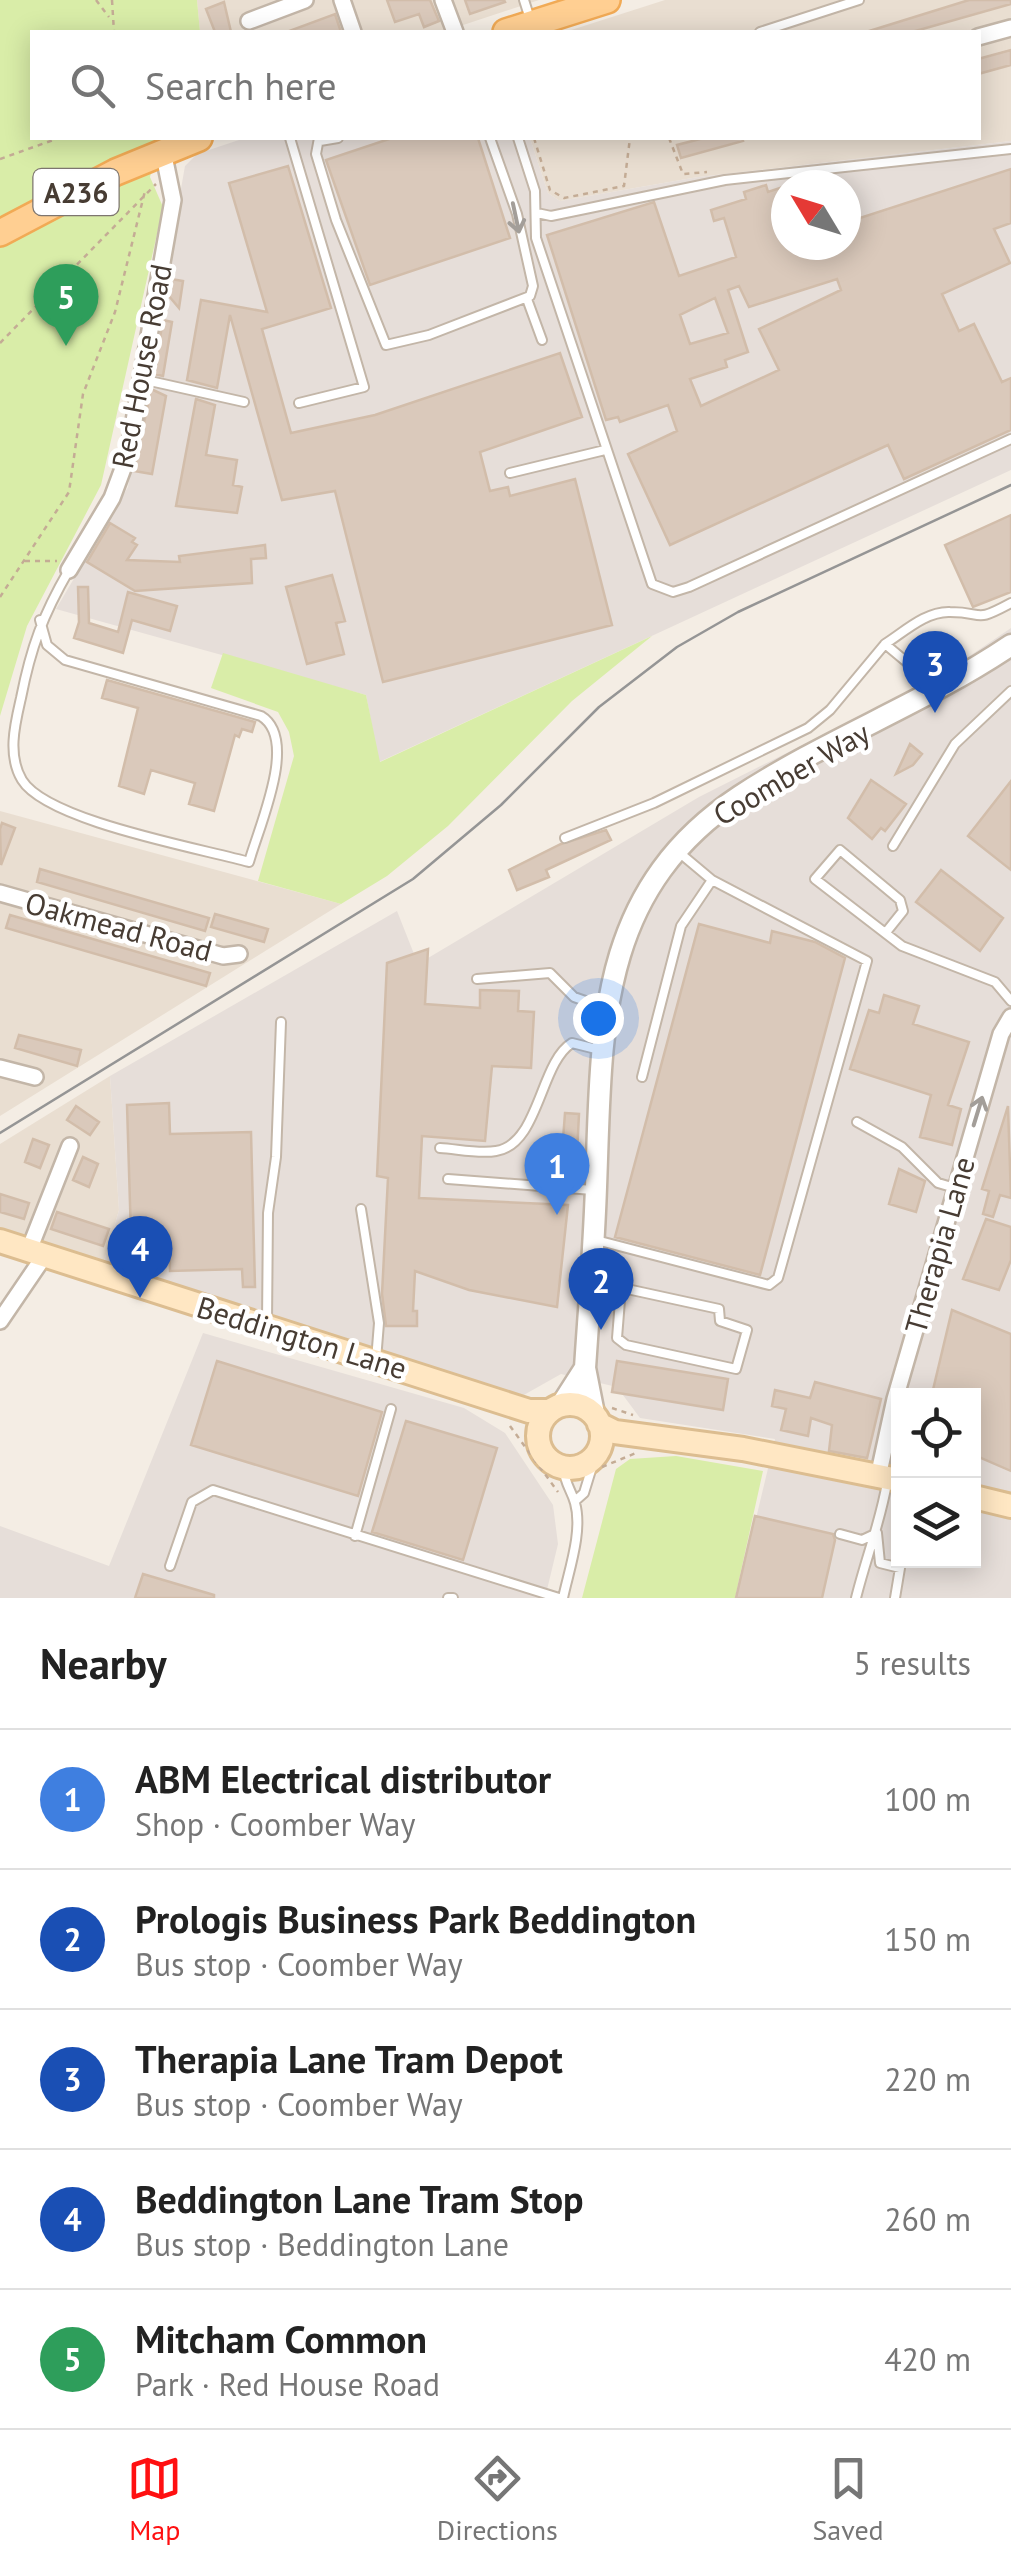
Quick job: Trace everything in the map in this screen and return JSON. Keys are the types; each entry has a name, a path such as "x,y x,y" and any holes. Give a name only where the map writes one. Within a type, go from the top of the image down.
{"main road":[{"path":"508,30 528,12 573,22 607,0"},
{"name":"A236","path":"0,233 195,140"},
{"name":"Beddington Lane","path":"0,1240 529,1411 582,1405 599,1414 615,1432 744,1449 888,1478"},
{"name":"Beddington Lane","path":"489,1398 525,1433 537,1439 546,1458 563,1466 596,1461 644,1435"},
{"path":"537,1439 538,1424 556,1407"},
{"path":"596,1461 599,1414"},
{"path":"981,1499 1011,1506"}],"street":[{"path":"249,21 304,0"},
{"path":"342,0 352,30"},
{"path":"443,0 454,30"},
{"path":"981,37 1011,28"},
{"name":"Red House Road","path":"71,566 124,472 173,200 159,156"},
{"name":"Coomber Way","path":"599,1414 585,1368 600,1050 605,1008 625,934 656,877 677,850 742,795 931,694 1011,645"},
{"name":"Oakmead Road","path":"0,894 223,956 239,954"},
{"name":"Therapia Lane","path":"888,1478 956,1188 1001,1034 1011,1017"},
{"path":"0,1068 35,1078"},
{"path":"0,1322 37,1252 70,1146"},
{"name":"Coomber Way","path":"556,1407 585,1368"}],"lane":[{"path":"766,30 859,0"},
{"path":"291,140 364,387 299,403"},
{"path":"320,140 316,154 336,220 381,342 393,345 430,336 527,299 533,286 517,214 491,140"},
{"path":"519,140 537,213 536,238 652,584 673,592 1011,438"},
{"path":"537,213 551,216 725,180 1011,149"},
{"path":"527,299 542,340"},
{"path":"141,379 244,402"},
{"path":"510,473 606,450"},
{"path":"40,620 47,644 65,660 268,720 276,730 280,752 249,862 69,814 30,790 16,765 14,734 40,620 71,566"},
{"path":"565,838 654,803 808,728 830,710 885,644 927,617 948,611 984,617 1011,603"},
{"path":"885,644 909,664 931,694"},
{"path":"893,846 955,744 1011,690"},
{"path":"593,1240 614,1242 768,1285 778,1278 868,961 712,880 677,850"},
{"path":"887,931 903,911 900,900 840,850 815,878 874,928 887,931 902,946 995,982 1011,1000"},
{"path":"642,1078 681,926 712,880"},
{"path":"477,979 550,973 574,997 605,1008"},
{"path":"266,1326 268,1212 276,1157 281,1022"},
{"path":"440,1148 498,1152 508,1146 520,1136 541,1098 561,1049 572,1043 600,1050"},
{"path":"857,1122 902,1148 938,1182 956,1188"},
{"path":"448,1180 596,1190"},
{"path":"360,1209 379,1323 376,1360"},
{"path":"591,1281 719,1309 720,1321 748,1330 736,1369 626,1344 617,1338 622,1288"},
{"path":"355,1536 391,1410"},
{"path":"575,1502 584,1493 596,1461"},
{"path":"170,1566 192,1502 206,1491 355,1536 518,1593 561,1598 572,1554 575,1502 566,1490 563,1466"},
{"path":"888,1478 878,1533 880,1564 900,1568 895,1598"},
{"path":"840,1534 862,1540 878,1533"},
{"path":"856,1598 869,1545 878,1533"}],"path":[{"path":"96,0 110,18 113,30"},
{"path":"110,18 112,0"},
{"path":"0,158 53,140"},
{"path":"535,140 550,190 564,198 624,186 630,140"},
{"path":"670,140 684,174 722,170"},
{"path":"0,597 68,492 83,394 115,312 145,191 159,156"},
{"path":"0,343 145,191"},
{"path":"23,562 71,566"},
{"path":"596,1461 614,1461 644,1435 599,1414"}],"shaded area":[{"path":"197,0 539,0 448,30 200,30"},
{"path":"665,0 1011,0 1011,141 698,177 560,201 548,193 531,140 981,140 981,30 571,30"},
{"path":"239,140 531,140 548,193 560,201 698,177 1011,141 1011,470 379,762 366,695 56,609 128,487 185,166 197,154"},
{"path":"1011,628 1011,1598 737,1598 775,1439 640,1418 617,1387 561,1374 522,1396 104,1261 119,1210 110,1076 397,911 418,964 699,797 940,676"},
{"path":"0,811 341,904 0,1116"},
{"path":"110,1076 119,1210 104,1261 0,1230 0,1144"},
{"path":"203,1333 464,1408 505,1433 553,1505 558,1544 545,1598 0,1598 0,1526 109,1566"}],"green space":[{"path":"0,0 197,0 200,30 30,30 30,140 160,140 150,177 163,207 101,485 27,626 0,716"},
{"path":"652,636 572,701 448,826 387,876 341,904 258,881 294,756 289,732 278,712 211,688 223,653 366,695 380,762"},
{"path":"676,1456 763,1471 735,1598 582,1598 616,1469 630,1459"}],"building":[{"path":"387,0 430,0 439,21 424,27 419,14 395,22"},
{"path":"465,0 504,0 505,2 470,14"},
{"path":"969,0 1011,0 1011,4 919,30 872,30"},
{"path":"224,2 231,30 214,30 206,9"},
{"path":"335,14 340,30 292,30"},
{"path":"1011,50 1011,65 981,73 981,58"},
{"path":"386,140 479,140 510,238 370,285 326,160"},
{"path":"696,140 743,141 681,158 677,145"},
{"path":"288,166 331,308 262,329 291,433 375,415 560,353 582,417 480,452 490,491 508,487 510,496 575,479 612,625 383,682 335,491 282,500 230,315 217,388 187,380 201,300 267,312 229,183"},
{"path":"1011,169 1011,223 994,229 1010,263 942,294 959,331 974,324 1002,382 1011,378 1011,430 904,479 888,445 670,545 628,454 677,431 668,405 620,422 618,417 606,420 547,235 654,202 679,276 736,257 724,218 714,221 711,210 746,199 744,192 766,185 771,191 771,260 861,260 861,218","holes":["837,279 841,290 759,329 779,370 701,406 690,379 727,367 725,360 748,352 728,290 739,286 749,307","715,298 728,333 690,344 680,315"]},
{"path":"171,279 183,281 179,308 168,295"},
{"path":"163,320 172,322 163,376 154,374"},
{"path":"151,389 166,396 152,474 134,471"},
{"path":"196,399 215,405 206,455 237,460 233,485 242,487 237,513 176,506"},
{"path":"1011,515 1011,592 973,607 945,545"},
{"path":"110,523 135,538 132,542 137,545 127,560 180,562 179,556 265,545 266,558 251,559 252,583 135,591 87,562"},
{"path":"332,575 345,621 336,623 344,654 307,664 286,587"},
{"path":"78,587 88,587 89,623 118,632 128,592 177,606 170,631 132,620 123,653 74,638 79,622"},
{"path":"107,680 255,722 252,732 242,729 239,737 235,735 214,811 189,804 195,783 151,770 144,794 119,786 138,708 102,698"},
{"path":"910,744 922,754 913,765 896,774"},
{"path":"871,780 906,804 885,831 881,828 872,839 848,818"},
{"path":"1011,781 1011,870 968,836"},
{"path":"2,823 15,828 1,865 0,829"},
{"path":"606,830 611,840 546,870 549,877 517,890 509,870 561,844"},
{"path":"40,869 209,918 205,931 37,882"},
{"path":"941,870 1003,918 980,951 916,902"},
{"path":"215,914 268,929 264,942 211,927"},
{"path":"10,915 210,973 206,986 6,928"},
{"path":"699,924 770,943 772,931 815,942 845,958 760,1275 615,1237"},
{"path":"428,949 425,1004 480,1008 480,990 519,991 518,1011 534,1012 531,1068 492,1066 485,1141 422,1136 419,1198 568,1205 557,1307 469,1290 415,1271 413,1311 417,1311 417,1326 386,1326 382,1294 388,1178 377,1176 387,963"},
{"path":"884,995 919,1006 913,1024 969,1042 948,1105 961,1109 952,1145 920,1137 931,1095 850,1069 869,1010 879,1013"},
{"path":"19,1035 81,1050 77,1066 15,1048"},
{"path":"169,1103 170,1134 251,1132 255,1287 243,1287 242,1269 170,1271 169,1235 131,1236 127,1105"},
{"path":"76,1106 99,1122 90,1135 67,1120"},
{"path":"1008,1106 1011,1198 1000,1195 993,1217 983,1214 989,1191 982,1189"},
{"path":"565,1113 579,1114 577,1154 562,1153"},
{"path":"33,1139 49,1145 40,1168 25,1162"},
{"path":"83,1157 98,1164 89,1187 73,1180"},
{"path":"899,1169 925,1181 916,1212 889,1204"},
{"path":"0,1194 29,1203 24,1219 0,1212"},
{"path":"57,1212 109,1229 103,1246 51,1229"},
{"path":"986,1219 1011,1227 1011,1260 999,1290 963,1279"},
{"path":"952,1310 1011,1334 1011,1471 981,1458 981,1388 933,1388"},
{"path":"217,1361 382,1412 358,1496 191,1445"},
{"path":"617,1361 728,1379 723,1410 612,1392"},
{"path":"815,1382 881,1399 867,1458 829,1451 832,1425 811,1418 808,1436 781,1430 786,1409 772,1406 775,1390 810,1398"},
{"path":"406,1421 497,1448 463,1560 372,1532"},
{"path":"755,1516 833,1534 822,1598 736,1598"},
{"path":"143,1574 214,1595 214,1598 135,1598"}],"tram line":[{"path":"0,1133 413,879 501,805 599,707 677,647 738,612 1011,485"}],"place":[{"name":"Mitcham Common","path":"66,346"},
{"name":"Therapia Lane Tram Depot","path":"935,713"},
{"name":"ABM Electrical distributor","path":"557,1215"},
{"name":"Beddington Lane Tram Stop","path":"140,1298"},
{"name":"Prologis Business Park Beddington","path":"601,1330"}]}
